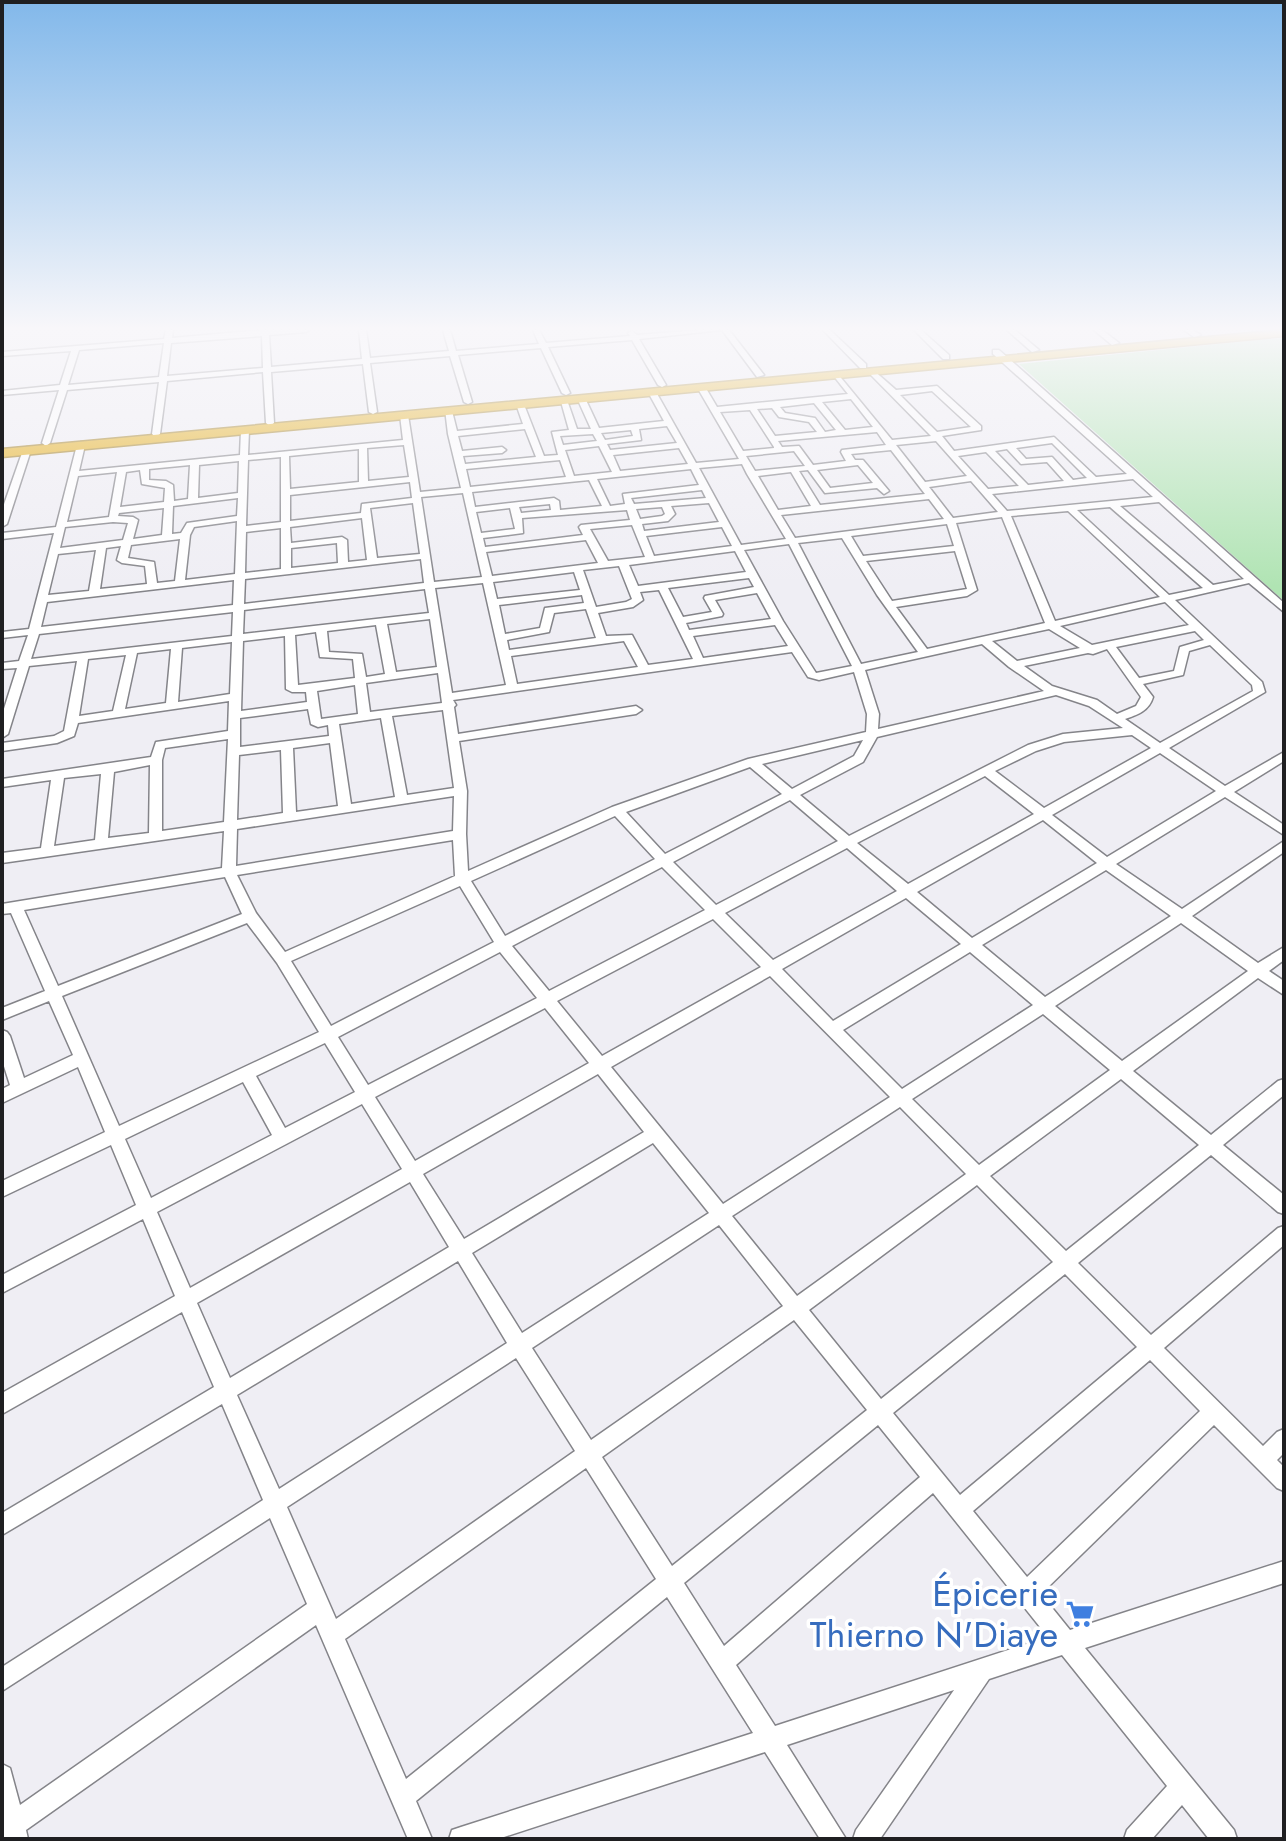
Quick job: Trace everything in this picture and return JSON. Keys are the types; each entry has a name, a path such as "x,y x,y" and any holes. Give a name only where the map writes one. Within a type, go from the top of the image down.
{"highway":[{"path":"2,450 46,443 336,416"},
{"path":"2,450 394,416"}],"street":[{"path":"46,443 54,416"},
{"path":"156,434 158,416"},
{"path":"270,416 270,423"},
{"path":"404,416 461,791 459,834 462,878 502,944 1225,1839"},
{"path":"449,416 513,689"},
{"path":"524,416 541,459"},
{"path":"570,416 574,432"},
{"path":"589,416 617,474"},
{"path":"667,416 778,621 812,675 819,677 1251,580"},
{"path":"2,1189 329,1034 859,759 872,734 873,714 859,670 792,541 717,416"},
{"path":"758,416 780,450"},
{"path":"787,416 812,420 822,434"},
{"path":"829,416 842,432"},
{"path":"868,416 951,521 970,592 889,605"},
{"path":"916,416 1005,514 1051,625 1093,651"},
{"path":"852,463 845,452 978,428 965,416"},
{"path":"1067,416 1284,609"},
{"path":"571,479 555,434 670,423"},
{"path":"452,434 528,426"},
{"path":"605,449 638,438 634,427"},
{"path":"773,439 878,429"},
{"path":"245,430 229,872 250,916 282,959 519,1345 834,1839"},
{"path":"952,454 1054,440 1094,480"},
{"path":"73,474 408,442"},
{"path":"3,728 34,632 81,445"},
{"path":"460,467 541,459 561,452 682,445"},
{"path":"363,446 364,484"},
{"path":"1009,446 1024,462 1049,459 1071,483"},
{"path":"372,561 365,506 468,490 693,466 796,448 828,491 879,485"},
{"path":"988,449 1025,487"},
{"path":"3,518 27,450"},
{"path":"457,454 502,450"},
{"path":"285,454 288,492 286,572"},
{"path":"751,474 860,462 891,500"},
{"path":"193,501 195,463"},
{"path":"144,467 145,482 169,485 167,537"},
{"path":"793,469 817,508"},
{"path":"114,515 122,470"},
{"path":"985,492 1134,476"},
{"path":"2,479 18,477"},
{"path":"592,477 608,510"},
{"path":"922,485 973,478"},
{"path":"288,492 413,479"},
{"path":"547,482 556,512"},
{"path":"650,558 626,496 705,487"},
{"path":"2,491 14,490"},
{"path":"2,536 169,504 242,495"},
{"path":"775,513 931,496"},
{"path":"2,635 536,573 1005,514 1160,499"},
{"path":"472,510 608,510 712,500"},
{"path":"515,511 554,501"},
{"path":"1111,503 1211,589"},
{"path":"481,550 670,517 666,505"},
{"path":"2,1404 1259,692 1258,684 1069,507"},
{"path":"478,536 520,531 515,511"},
{"path":"578,511 604,564"},
{"path":"114,515 133,520 122,560 150,564 152,586"},
{"path":"180,583 185,535 190,525 286,526 366,515"},
{"path":"641,534 724,524"},
{"path":"845,534 889,605 925,654"},
{"path":"54,552 185,535"},
{"path":"286,546 342,540 343,564"},
{"path":"94,593 101,546"},
{"path":"860,559 959,548"},
{"path":"42,599 425,556"},
{"path":"500,638 545,630 549,610 636,603 638,600 622,561"},
{"path":"577,567 602,640"},
{"path":"536,573 542,598"},
{"path":"633,590 753,574"},
{"path":"662,586 700,662"},
{"path":"679,621 718,614 709,598 762,589"},
{"path":"492,603 585,592"},
{"path":"2,666 436,615"},
{"path":"381,621 391,676"},
{"path":"686,634 778,621"},
{"path":"1013,665 1093,651 1197,627"},
{"path":"321,629 324,655 356,654 364,715"},
{"path":"290,632 292,689 443,669"},
{"path":"504,654 628,637 645,670"},
{"path":"984,640 1013,665 1057,691 1084,699 1284,831"},
{"path":"1136,682 1179,673 1184,649 1212,641"},
{"path":"172,706 177,645"},
{"path":"1111,647 1147,703 1115,718"},
{"path":"311,688 315,721 333,721 513,689 794,648"},
{"path":"118,713 132,651"},
{"path":"2,747 66,737 70,733 83,656"},
{"path":"282,959 617,810 752,762 1057,691"},
{"path":"73,720 235,697"},
{"path":"235,715 312,705"},
{"path":"454,738 636,710"},
{"path":"386,713 402,801"},
{"path":"333,721 345,809"},
{"path":"2,1284 986,770 1032,748 1063,738 1132,731"},
{"path":"155,837 156,760 160,745 234,734"},
{"path":"233,752 335,739"},
{"path":"287,745 290,818"},
{"path":"832,1029 1284,756"},
{"path":"2,783 156,760"},
{"path":"752,762 1284,1206"},
{"path":"101,845 108,769"},
{"path":"986,770 1106,863 1284,989"},
{"path":"47,852 58,775"},
{"path":"2,858 231,827 461,791"},
{"path":"617,810 770,968 1284,1481"},
{"path":"420,1839 53,992 9,908 459,834"},
{"path":"2,1680 1182,916 1284,846"},
{"path":"2,1014 250,916"},
{"path":"332,1635 797,1307 1284,952"},
{"path":"2,1036 19,1088"},
{"path":"2,1096 82,1058"},
{"path":"246,1073 282,1138"},
{"path":"402,1797 1284,1086"},
{"path":"2,1525 227,1393 656,1133"},
{"path":"960,1509 1284,1234"},
{"path":"1027,1592 1214,1411"},
{"path":"1263,1460 1284,1439"},
{"path":"722,1663 934,1478"},
{"path":"461,1839 1284,1572"},
{"path":"2,1776 14,1832 321,1608"},
{"path":"865,1839 981,1671"},
{"path":"1136,1839 1182,1787"}],"green space":[{"path":"1077,416 1284,416 1284,601"}],"place":[{"name":"Épicerie Thierno N'Diaye","path":"1080,1614"}]}
